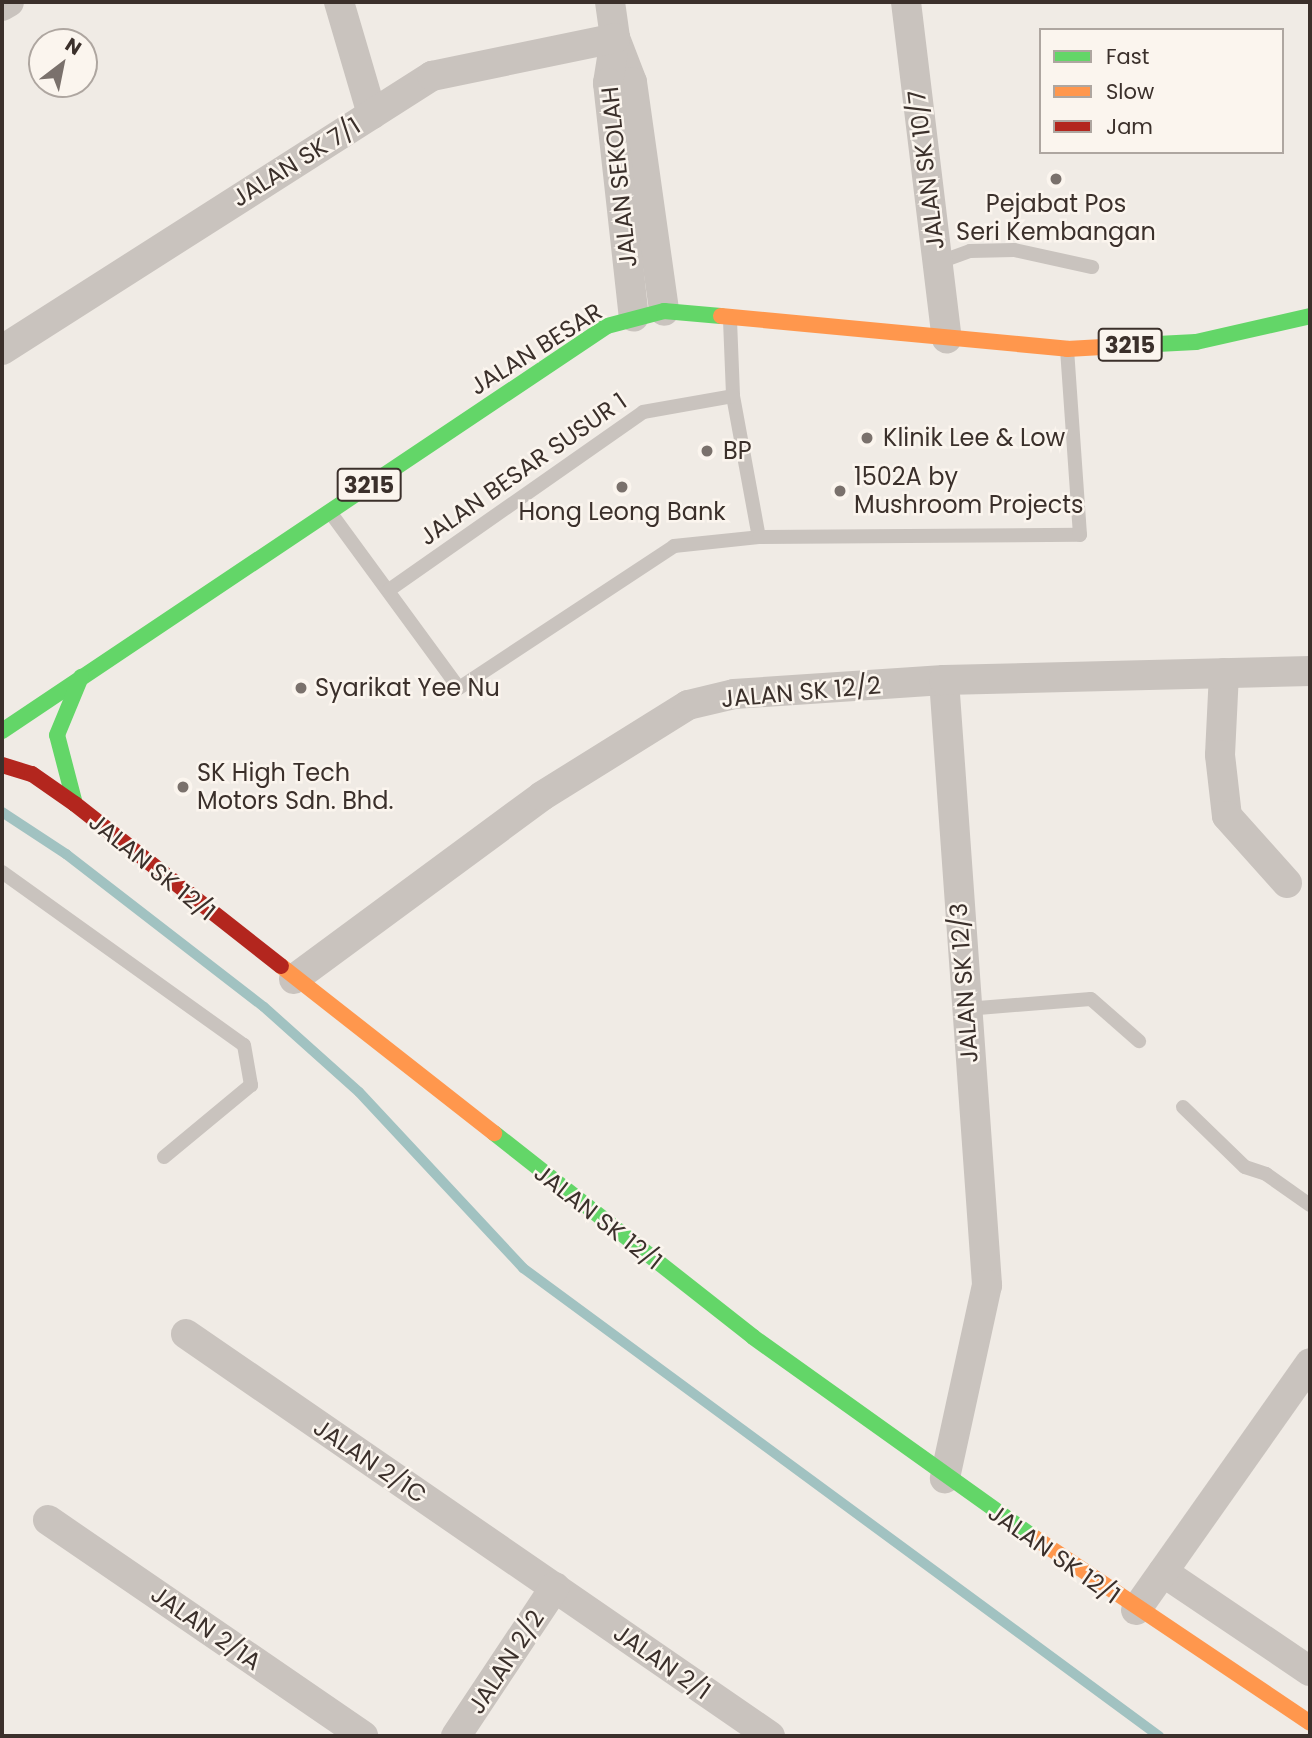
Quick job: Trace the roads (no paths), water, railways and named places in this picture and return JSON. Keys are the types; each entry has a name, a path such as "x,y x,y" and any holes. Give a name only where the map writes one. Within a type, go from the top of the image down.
{"main road":[{"name":"JALAN BESAR","path":"2,731 607,326 634,317 664,312 1067,349 1196,342 1310,316"},
{"name":"JALAN SK 12/1","path":"75,804 57,735 81,677"},
{"name":"JALAN SK 12/1","path":"2,765 32,774 75,804 293,979 753,1337 945,1478 1136,1610 1310,1723"}],"street":[{"path":"2,6 9,2"},
{"path":"339,2 372,114"},
{"name":"JALAN SEKOLAH","path":"610,2 615,38 632,82 664,312"},
{"name":"JALAN SK 10/7","path":"906,2 947,338"},
{"name":"JALAN SK 7/1","path":"2,350 432,76 615,38"},
{"name":"JALAN SEKOLAH","path":"615,38 608,83 634,317"},
{"name":"JALAN SK 12/2","path":"293,979 542,796 688,705 734,694 944,680 1310,671"},
{"path":"1224,673 1220,755 1227,816 1287,883"},
{"name":"JALAN SK 12/3","path":"944,680 987,1286 945,1478"},
{"name":"JALAN 2/1C","path":"186,1334 555,1587"},
{"name":"JALAN SK 12/1","path":"1136,1610 1310,1363"},
{"name":"JALAN 2/1A","path":"48,1520 363,1736"},
{"path":"1163,1572 1310,1671"},
{"name":"JALAN 2/2","path":"456,1736 555,1587"},
{"name":"JALAN 2/1","path":"555,1587 770,1736"}],"lane":[{"path":"937,262 970,251 1014,250 1092,267"},
{"path":"730,318 733,396 759,537"},
{"path":"330,511 458,688 674,546 759,537 1080,536 1067,349"},
{"name":"JALAN BESAR SUSUR 1","path":"389,590 643,412 733,396"},
{"path":"2,872 244,1045 251,1085 164,1157"},
{"path":"966,1009 1091,999 1139,1041"},
{"path":"1183,1107 1245,1167 1266,1174 1310,1205"}],"waterway":[{"path":"2,812 66,854 264,1007 359,1092 523,1268 1159,1736"}],"place":[{"name":"Pejabat Pos Seri Kembangan","path":"1056,179"},
{"name":"Klinik Lee & Low","path":"867,438"},
{"name":"BP","path":"707,451"},
{"name":"Hong Leong Bank","path":"622,487"},
{"name":"1502A by Mushroom Projects","path":"840,491"},
{"name":"Syarikat Yee Nu","path":"301,688"},
{"name":"SK High Tech Motors Sdn. Bhd.","path":"183,787"}]}
